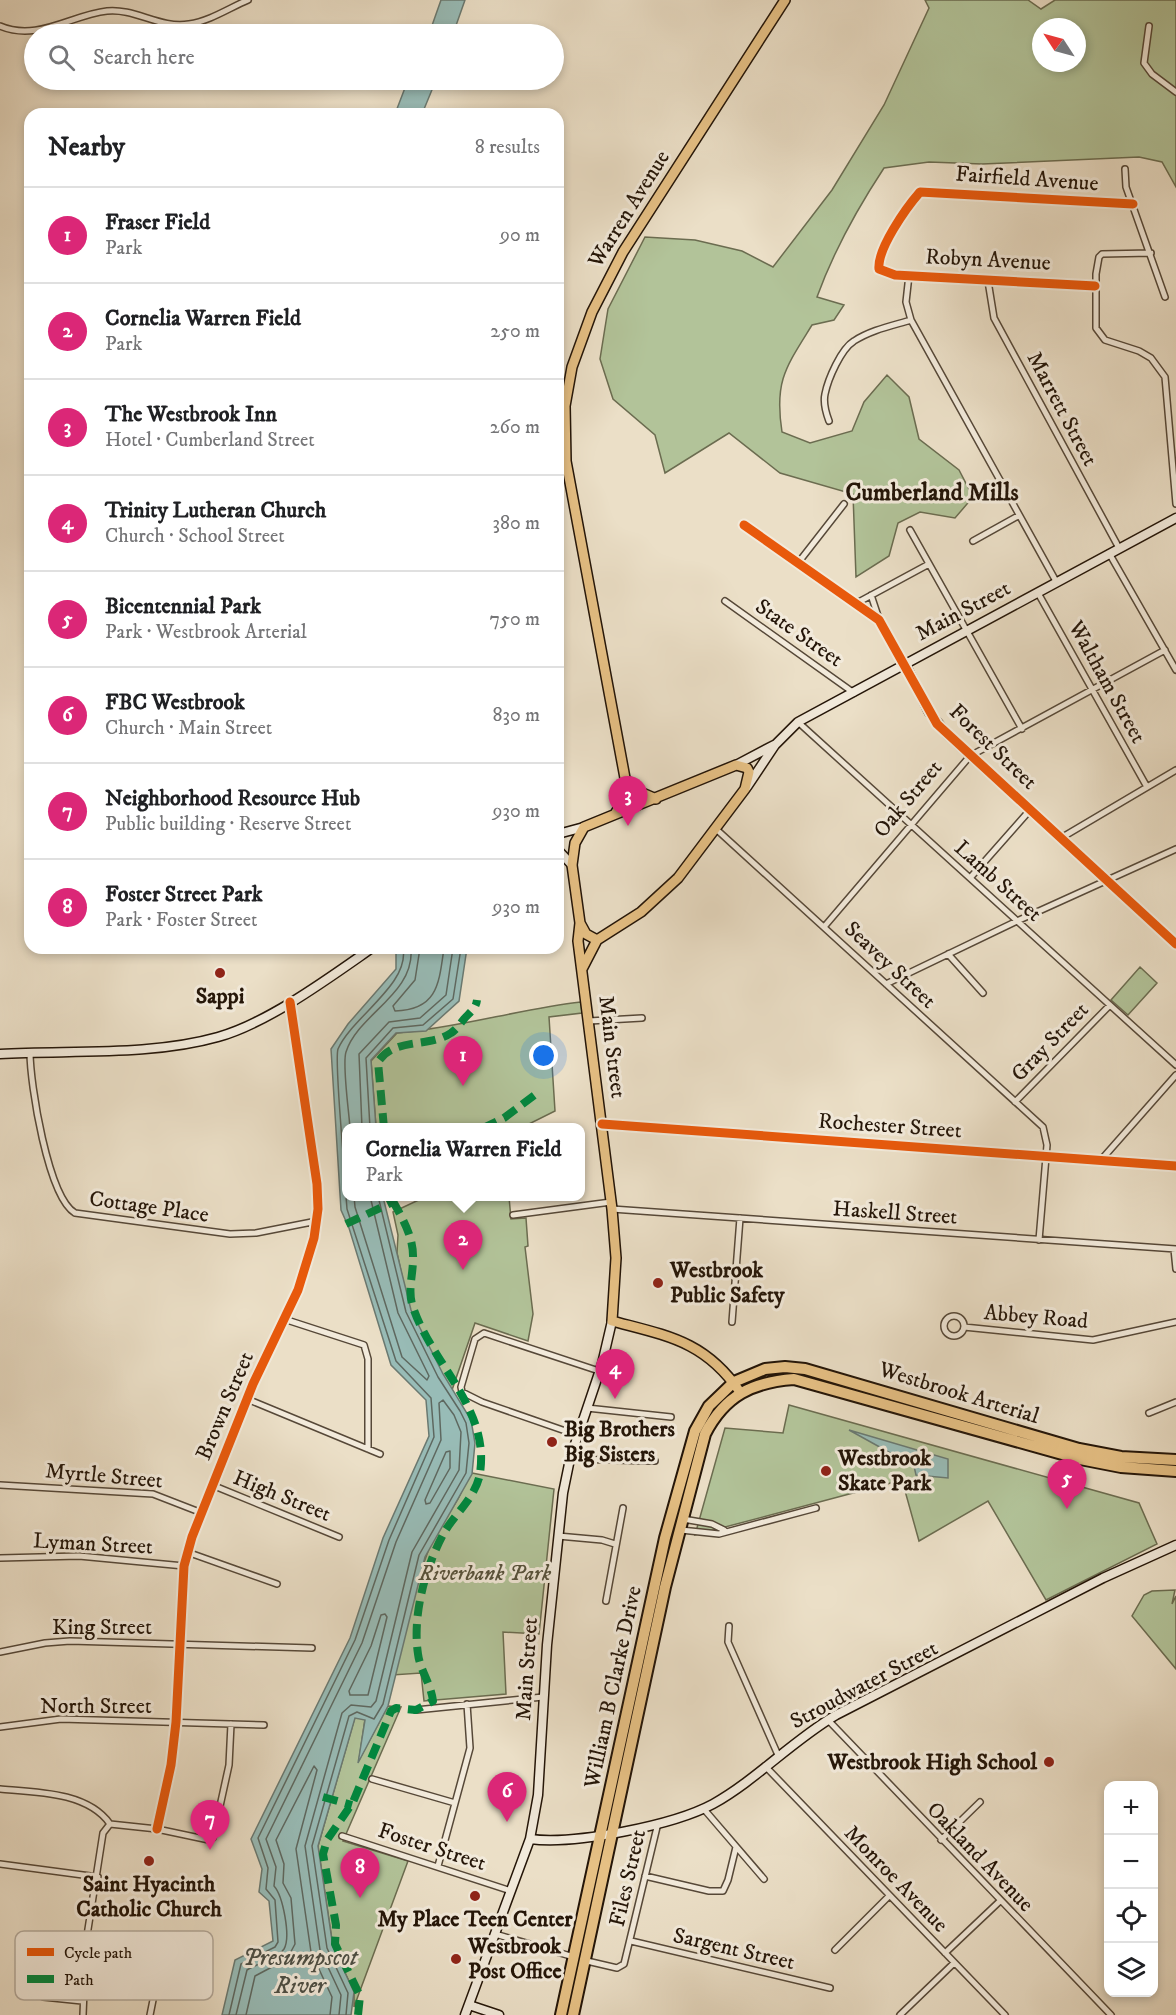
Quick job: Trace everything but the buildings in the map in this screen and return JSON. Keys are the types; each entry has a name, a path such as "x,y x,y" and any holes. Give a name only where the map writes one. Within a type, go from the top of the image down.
{"highway":[{"name":"Westbrook Arterial","path":"734,1382 765,1369 785,1366 805,1369 1069,1446 1121,1456 1176,1460"},
{"name":"Westbrook Arterial","path":"740,1392 771,1381 795,1379 1080,1460 1121,1467 1176,1471"},
{"name":"William B Clarke Drive","path":"561,2015 581,1959 614,1833 695,1431 709,1406 734,1382"},
{"name":"William B Clarke Drive","path":"573,2015 602,1835 676,1525 705,1434 720,1409 740,1392"}],"main road":[{"name":"Warren Avenue","path":"615,814 625,798 625,778 566,461 565,406 572,367 592,312 623,252 785,0"},
{"name":"Main Street","path":"465,2015 530,1839 538,1796 543,1697 558,1536 570,1459 600,1371 612,1321 616,1258 590,1021 582,969 597,940 641,912 662,895 716,829 775,745 798,722 1176,518"},
{"name":"Forest Street","path":"905,664 937,724 1176,944"},
{"path":"564,832 656,799 736,765 775,745"},
{"path":"736,765 747,768 749,772 745,789"},
{"path":"625,778 633,789 656,799"},
{"path":"582,969 578,941 580,923 572,865 575,843 584,826"},
{"path":"564,856 572,865"},
{"path":"580,923 586,934 597,940"},
{"path":"0,1054 130,1048 206,1040 240,1029 290,1002 363,954"},
{"path":"612,1321 695,1346 708,1355 734,1382 740,1392"},
{"name":"Stroudwater Street","path":"530,1839 543,1841 614,1833 658,1823 703,1808 730,1792 828,1720 1103,1578 1176,1545"},
{"path":"469,2005 498,2015"}],"street":[{"path":"189,24 202,21 248,0"},
{"path":"59,24 112,11 162,24"},
{"path":"0,26 24,31"},
{"path":"1149,26 1144,63 1152,74 1176,92"},
{"path":"1125,169 1126,187 1165,297"},
{"name":"Fairfield Avenue","path":"879,269 881,253 920,192 1133,204"},
{"path":"1151,254 1102,254 1097,262 1096,321 1099,334 1112,343 1146,354 1156,363 1165,377 1176,504"},
{"name":"Robyn Avenue","path":"879,269 886,273 909,275 1095,286"},
{"path":"909,275 906,302 911,320 1057,583"},
{"name":"Marrett Street","path":"988,281 994,318 1119,548"},
{"path":"829,421 825,411 825,394 838,362 851,342 871,331 911,320"},
{"path":"798,563 844,504"},
{"path":"973,541 1018,516"},
{"name":"Forest Street","path":"744,525 879,620 905,664"},
{"path":"910,530 1022,729"},
{"path":"1109,553 1176,670"},
{"path":"855,604 929,564"},
{"name":"Waltham Street","path":"1038,593 1147,787"},
{"path":"871,595 879,620"},
{"name":"State Street","path":"725,601 854,693"},
{"name":"Oak Street","path":"824,927 970,756 1165,650"},
{"name":"Lamb Street","path":"798,722 1176,1065"},
{"path":"1061,838 1176,770"},
{"path":"970,878 1030,810"},
{"name":"Seavey Street","path":"716,829 1042,1125 1047,1139 1046,1156"},
{"path":"886,984 1017,921 1176,849"},
{"path":"948,954 983,993"},
{"name":"Brown Street","path":"157,1829 171,1765 176,1722 183,1566 212,1485 247,1399 286,1320 312,1248 317,1221 317,1184 290,1002"},
{"name":"Gray Street","path":"1015,1102 1110,1005"},
{"path":"590,1021 642,1018"},
{"name":"Cottage Place","path":"30,1052 35,1110 41,1134 63,1202 75,1213 230,1234 256,1233 317,1221"},
{"path":"1101,1160 1176,1075"},
{"name":"Rochester Street","path":"602,1124 1176,1166"},
{"path":"1039,1240 1046,1156"},
{"name":"Haskell Street","path":"513,1215 611,1206 740,1218 1175,1249"},
{"path":"732,1322 740,1218"},
{"path":"1175,1249 1176,1269"},
{"path":"286,1320 364,1345 368,1359 368,1449"},
{"name":"Abbey Road","path":"964,1327 1093,1340 1176,1322"},
{"path":"577,1435 475,1400 462,1392 465,1370 475,1339 479,1334 491,1335 600,1371"},
{"path":"247,1399 380,1454"},
{"path":"1149,1413 1176,1402"},
{"path":"587,1408 671,1416"},
{"path":"570,1459 655,1461"},
{"name":"Myrtle Street","path":"0,1485 153,1494 202,1513"},
{"name":"High Street","path":"212,1485 339,1537"},
{"path":"606,1601 623,1508"},
{"path":"676,1525 719,1534 724,1530 816,1508"},
{"path":"676,1525 712,1524 724,1530"},
{"path":"558,1536 602,1540 615,1544"},
{"path":"187,1552 277,1584"},
{"name":"Lyman Street","path":"0,1558 69,1556 183,1566"},
{"path":"729,1626 728,1642 778,1755"},
{"name":"King Street","path":"0,1652 58,1641 312,1647"},
{"path":"416,1710 543,1697"},
{"path":"438,1866 471,1743 467,1704"},
{"name":"North Street","path":"0,1727 61,1719 264,1725"},
{"name":"Oakland Avenue","path":"828,1720 1111,2015"},
{"path":"0,1789 45,1793 72,1800 100,1810 110,1824 157,1829 209,1840 213,1838 229,1765 231,1724"},
{"name":"Monroe Avenue","path":"765,1766 1005,2015"},
{"path":"372,1779 455,1803"},
{"path":"941,1840 980,1802"},
{"path":"703,1808 764,1879"},
{"name":"Files Street","path":"581,1959 621,1967 626,1960 658,1823"},
{"path":"88,1931 104,1833 110,1824"},
{"name":"Foster Street","path":"342,1836 511,1891"},
{"path":"645,1876 709,1891 723,1891 727,1886 736,1847"},
{"path":"0,1864 98,1876"},
{"path":"835,1950 889,1896"},
{"path":"945,1953 1000,1901"},
{"path":"495,1934 581,1959"},
{"name":"Sargent Street","path":"631,1941 830,1988"},
{"path":"900,2015 954,1963"},
{"path":"72,2000 82,2001 83,2015"},
{"path":"150,2015 153,2000"}],"green space":[{"path":"925,0 1028,0 1041,9 1055,0 1176,0 1176,187 1162,162 1139,157 982,164 929,162 884,168 847,230 817,297 844,305 834,320 812,325 789,364 781,387 782,432 810,443 852,431 864,402 887,375 909,397 919,439 959,470 973,497 955,518 920,512 898,523 889,556 856,577 853,494 780,473 729,433 665,473 655,435 613,399 600,359 608,309 645,237 695,240 742,251 773,267 832,190 884,105 929,8"},
{"path":"1140,967 1157,983 1128,1015 1111,1000"},
{"path":"581,1002 582,1013 549,1017 555,1111 531,1123 376,1123 371,1061 397,1033 443,1027"},
{"path":"416,1201 509,1201 511,1219 526,1218 528,1246 525,1247 533,1314 528,1341 475,1323 452,1390 416,1339 397,1253 398,1235 393,1212"},
{"path":"789,1405 1139,1503 1157,1544 1046,1600 988,1501 919,1541 902,1480 695,1535 725,1428 783,1433"},
{"name":"Riverbank Park","path":"467,1472 554,1489 539,1634 503,1632 506,1694 424,1701 421,1673 392,1675 430,1546 461,1493"},
{"path":"1175,1590 1172,1604 1176,1596 1176,1669 1132,1616 1144,1595 1152,1591"},
{"path":"388,1706 401,1707 343,1841 408,1861 354,2007 354,1992 333,1947 318,1846 355,1717 365,1719 359,1760"}],"water":[{"path":"441,0 465,0 457,24 433,24"},
{"path":"404,90 432,90 424,108 397,108"},
{"name":"Presumpscot River","path":"396,954 466,954 459,1001 426,1031 396,1033 371,1060 376,1123 342,1123 342,1201 384,1201 411,1310 443,1374 471,1420 475,1443 472,1474 425,1557 388,1706 358,1763 365,1720 355,1718 318,1846 333,1947 354,1992 351,2015 222,2015 235,1960 273,1941 269,1901 259,1892 262,1869 251,1839 350,1638 383,1538 429,1436 426,1400 391,1365 349,1228 341,1210 331,1049 348,1024 396,969"},
{"path":"849,1430 948,1459 948,1478 916,1475 914,1466"}],"marked path":[{"path":"384,1123 378,1062 393,1049 442,1038 451,1033 474,1008 477,1000"},
{"path":"494,1123 536,1094"},
{"path":"358,2015 360,1996 335,1944 336,1925 323,1854 327,1840 353,1802 391,1711 396,1708 416,1710 433,1701 418,1654 417,1623 422,1590 438,1544 471,1496 480,1473 481,1449 468,1406 432,1346 412,1304 413,1251 406,1226 393,1201"},
{"path":"346,1224 393,1202"},
{"path":"323,1797 352,1805"}],"cycle path":[{"path":"1095,286 895,275 879,269 887,240 920,192 1133,204"},
{"path":"744,525 879,620 937,724 1176,944"},
{"path":"157,1829 171,1765 176,1722 184,1566 192,1537 253,1384 298,1290 314,1238 318,1209 317,1184 290,1002"},
{"path":"602,1124 1176,1166"}],"place":[{"name":"The Westbrook Inn","path":"628,826"},
{"name":"Sappi","path":"220,973"},
{"name":"Fraser Field","path":"463,1086"},
{"name":"Cornelia Warren Field","path":"463,1270"},
{"name":"Westbrook Public Safety","path":"658,1283"},
{"name":"Trinity Lutheran Church","path":"615,1399"},
{"name":"Big Brothers Big Sisters","path":"552,1442"},
{"name":"Westbrook Skate Park","path":"826,1471"},
{"name":"Bicentennial Park","path":"1067,1509"},
{"name":"Westbrook High School","path":"1049,1762"},
{"name":"FBC Westbrook","path":"507,1822"},
{"name":"Neighborhood Resource Hub","path":"210,1850"},
{"name":"Saint Hyacinth Catholic Church","path":"149,1861"},
{"name":"My Place Teen Center","path":"475,1896"},
{"name":"Foster Street Park","path":"360,1898"},
{"name":"Westbrook Post Office","path":"456,1959"}],"district":[{"name":"Cumberland Mills","path":"932,493"}]}
